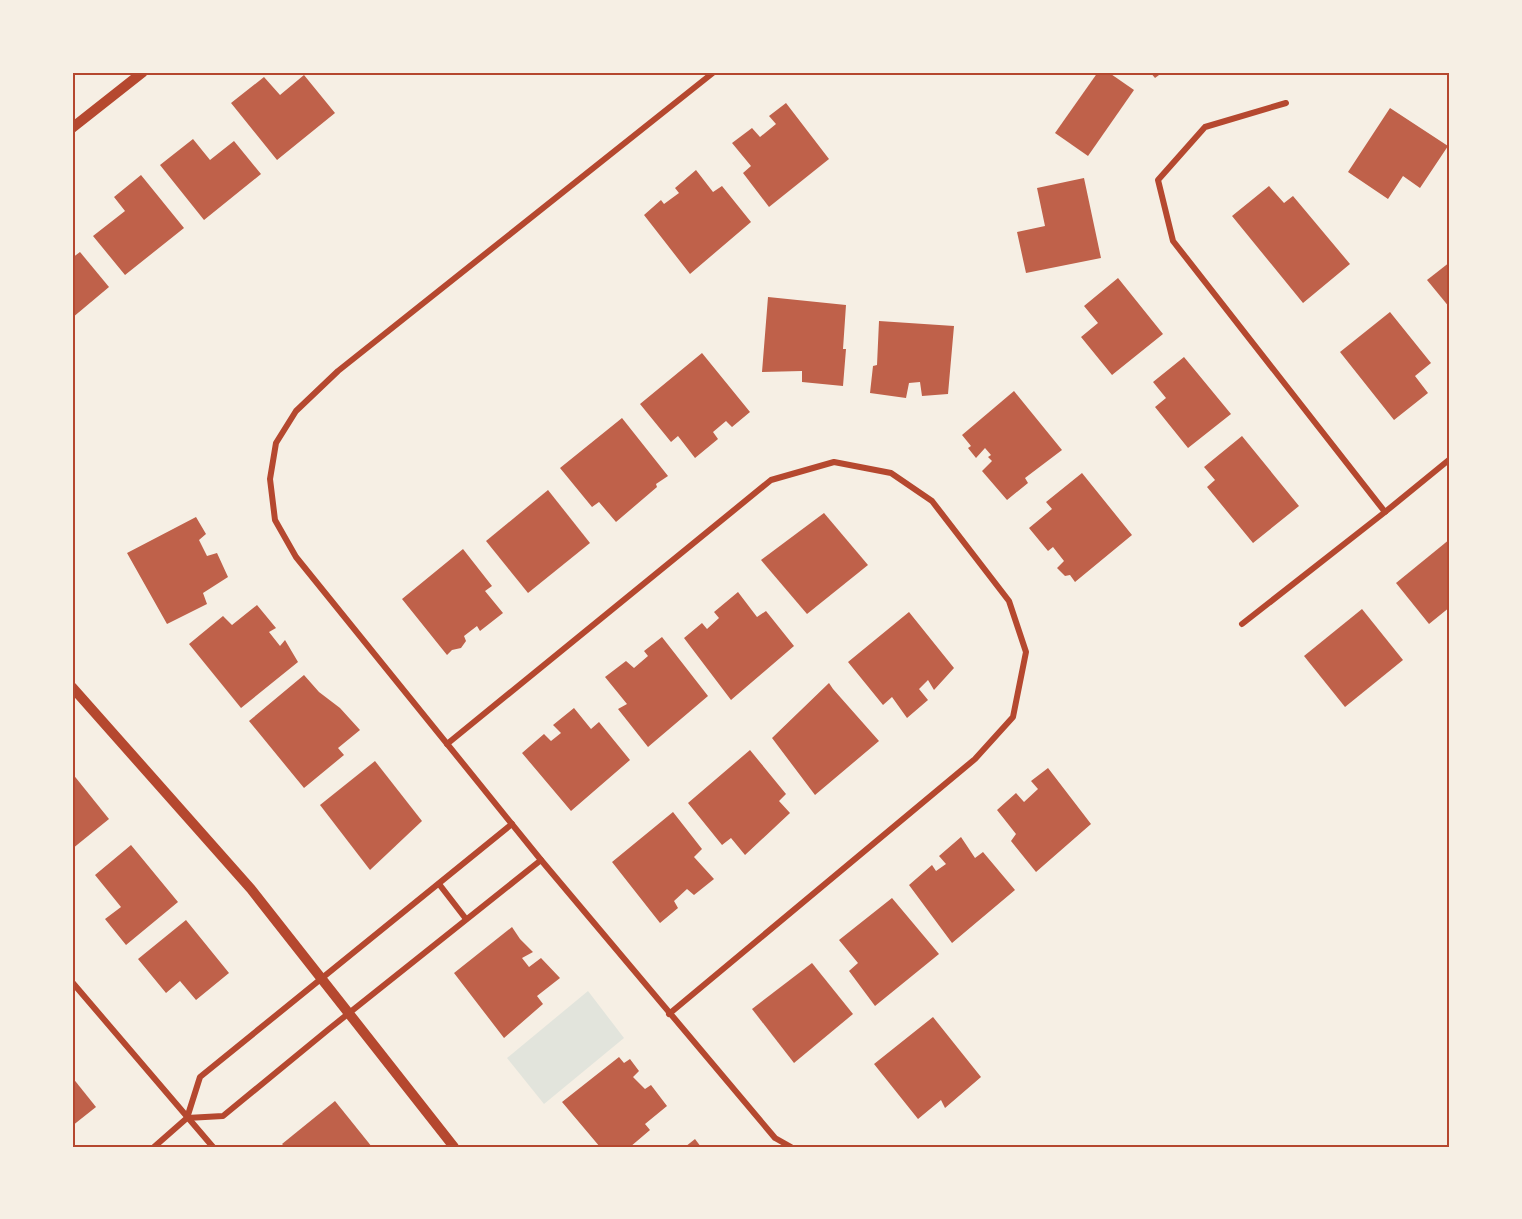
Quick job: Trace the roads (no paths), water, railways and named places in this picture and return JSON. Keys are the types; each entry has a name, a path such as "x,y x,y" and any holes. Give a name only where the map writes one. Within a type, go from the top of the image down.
{"street":[{"path":"72,128 142,72"},
{"path":"714,72 338,371 296,411 276,443 270,479 275,520 296,557 669,1014 775,1138 791,1147"},
{"path":"1286,103 1205,127 1158,180 1173,241 1385,512"},
{"path":"1242,624 1450,459"},
{"path":"447,744 771,480 834,462 891,473 932,501 1010,601 1026,652 1013,717 975,759 669,1014"},
{"path":"72,687 251,889 454,1147"},
{"path":"154,1147 187,1118 200,1077 512,824"},
{"path":"187,1118 223,1116 541,860"},
{"path":"439,884 466,919"},
{"path":"72,982 213,1147"}]}
